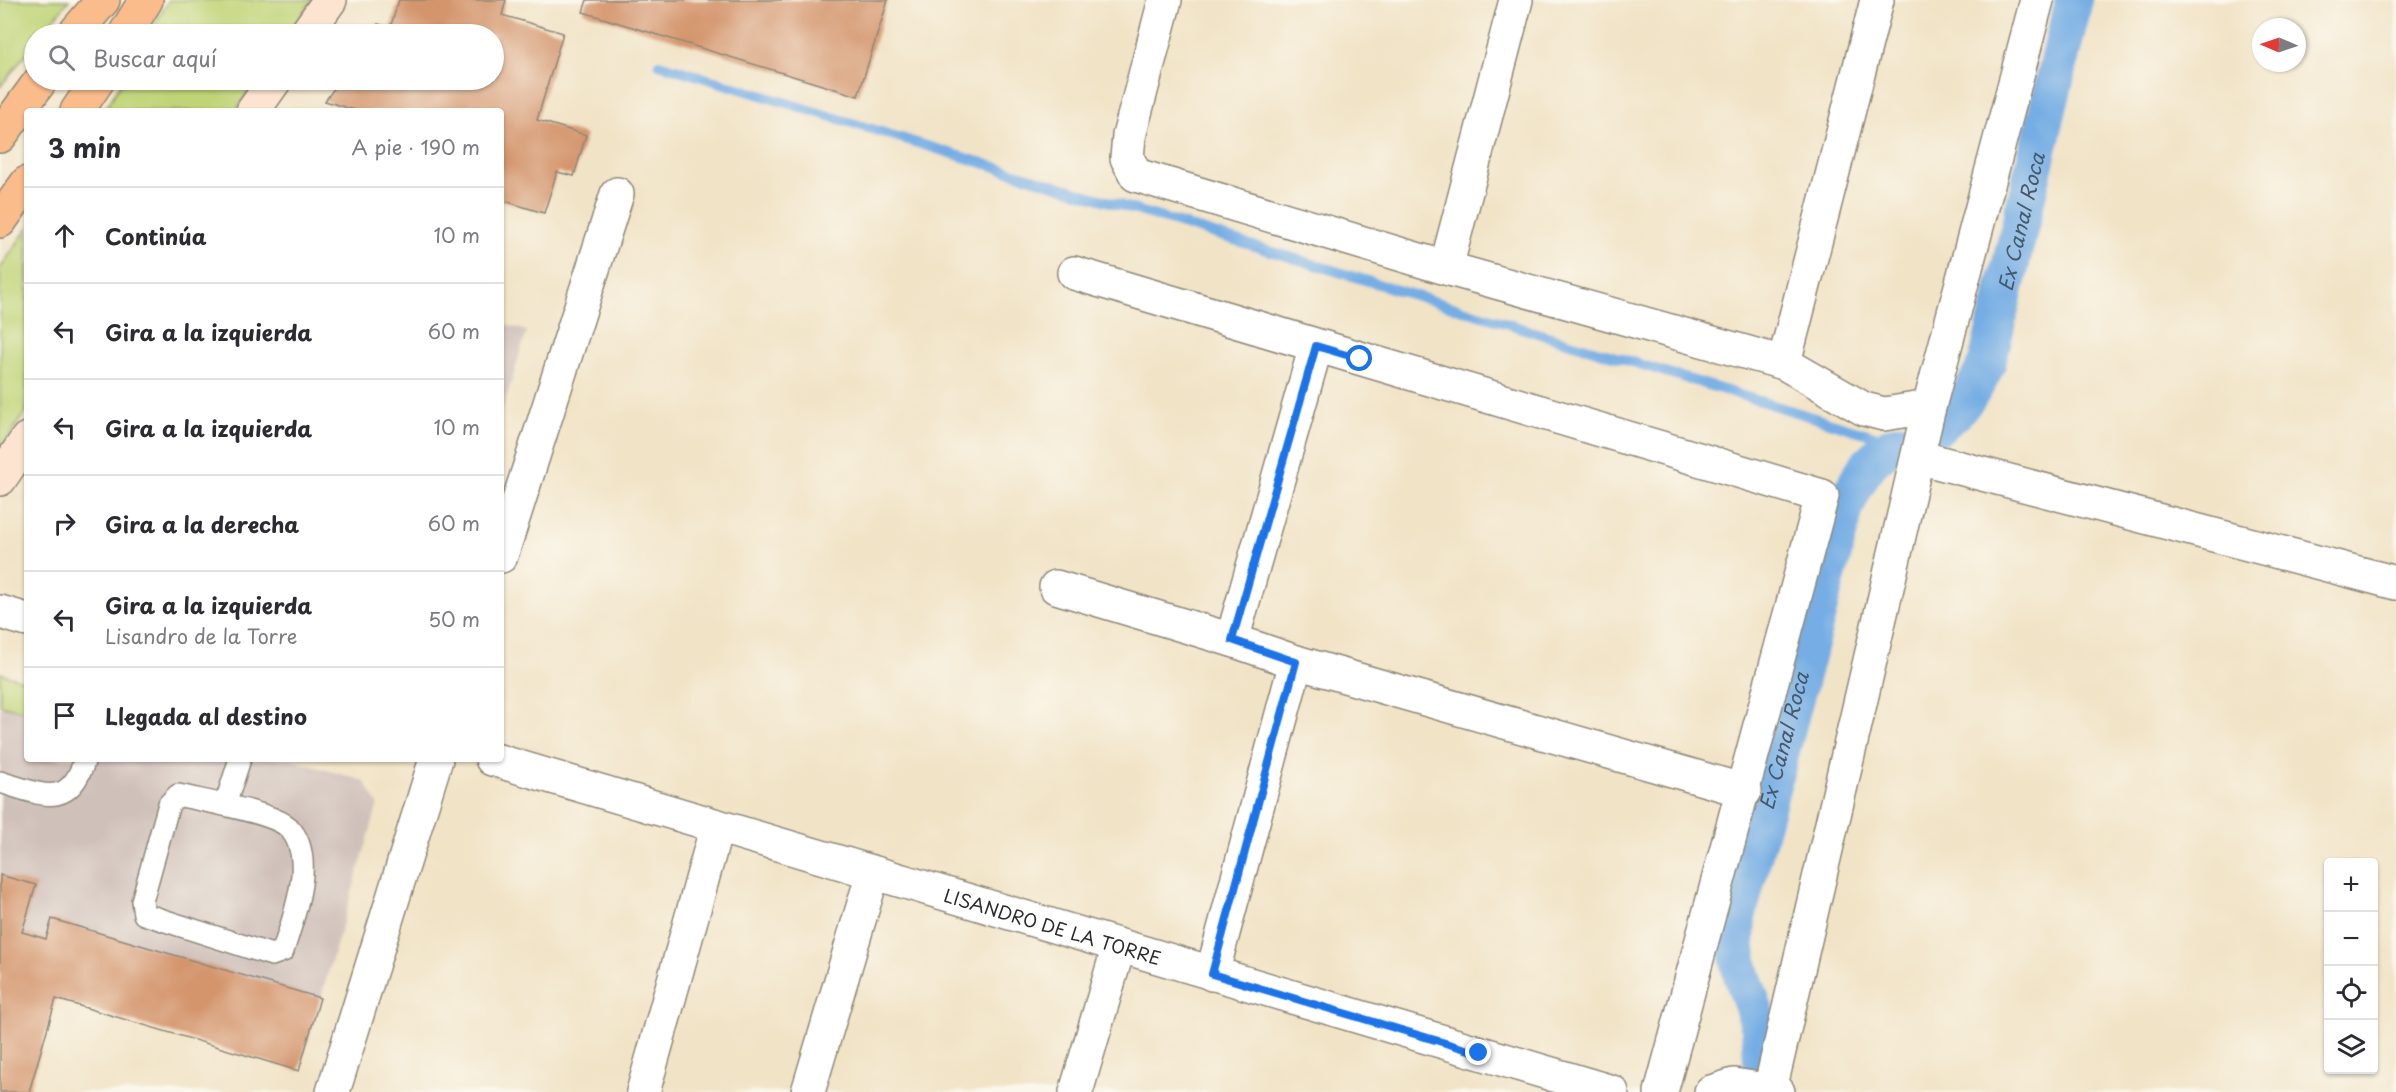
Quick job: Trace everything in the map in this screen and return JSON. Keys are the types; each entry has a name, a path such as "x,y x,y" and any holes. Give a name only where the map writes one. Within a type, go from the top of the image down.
{"highway":[{"path":"83,24 103,0"},
{"path":"131,24 146,0"},
{"path":"0,136 34,90"},
{"path":"79,108 91,90"},
{"path":"0,221 24,187"}],"street":[{"path":"313,24 330,0"},
{"path":"1165,0 1129,136 1127,158 1136,175 1446,268 1784,363 1864,409 1884,414 1929,407"},
{"path":"1446,268 1516,0"},
{"path":"1784,363 1877,0"},
{"path":"1711,1092 1734,1085 1774,1091 1929,407 2037,0"},
{"path":"255,108 268,90"},
{"path":"504,547 617,194"},
{"path":"1074,273 1822,496 1745,791 1661,1092"},
{"path":"1232,640 1316,346"},
{"path":"0,479 24,443"},
{"path":"1918,457 2396,583"},
{"path":"1056,586 1296,662 1745,791"},
{"path":"0,612 24,619"},
{"path":"1212,974 1296,662"},
{"path":"333,1092 435,762"},
{"name":"LISANDRO DE LA TORRE","path":"502,762 1612,1092"},
{"path":"643,1092 717,826"},
{"path":"808,1092 873,873"},
{"path":"1076,1092 1119,946"}],"lane":[{"path":"0,782 45,795 64,793 79,778 84,762"},
{"path":"225,806 239,762"},
{"path":"178,795 225,806 279,821 294,835 302,866 298,901 283,951 279,954 272,955 148,917 141,908 169,804 173,799 178,795"}],"shaded area":[{"path":"504,324 527,331 504,405"},
{"path":"0,673 24,680 24,762 299,762 364,781 378,804 299,1071 0,982"}],"green space":[{"path":"0,0 69,0 50,24 24,24 24,57 0,87"},
{"path":"169,0 312,0 295,24 155,24"},
{"path":"117,90 250,90 237,108 106,108"},
{"path":"24,233 24,414 0,449 0,269"},
{"path":"0,673 24,680 24,711 0,705"}],"building":[{"path":"399,0 506,0 502,15 563,33 537,120 586,135 574,176 557,172 544,213 504,201 504,108 348,108 325,101 333,90 504,90 504,24 391,24"},
{"path":"587,0 888,0 858,96 583,12"},
{"path":"0,875 36,885 22,932 46,939 52,919 320,998 299,1071 56,999 29,1092 0,1092"}],"waterway":[{"name":"Ex Canal Roca","path":"1938,426 1967,398 1987,363 2074,0"},
{"path":"659,64 1897,443"},
{"name":"Ex Canal Roca","path":"1762,1061 1760,1027 1741,972 1736,944 1737,917 1845,508 1865,469 1880,454 1899,443"}],"route":[{"path":"1360,359 1316,346 1232,640 1296,662 1212,974 1479,1053"}]}
